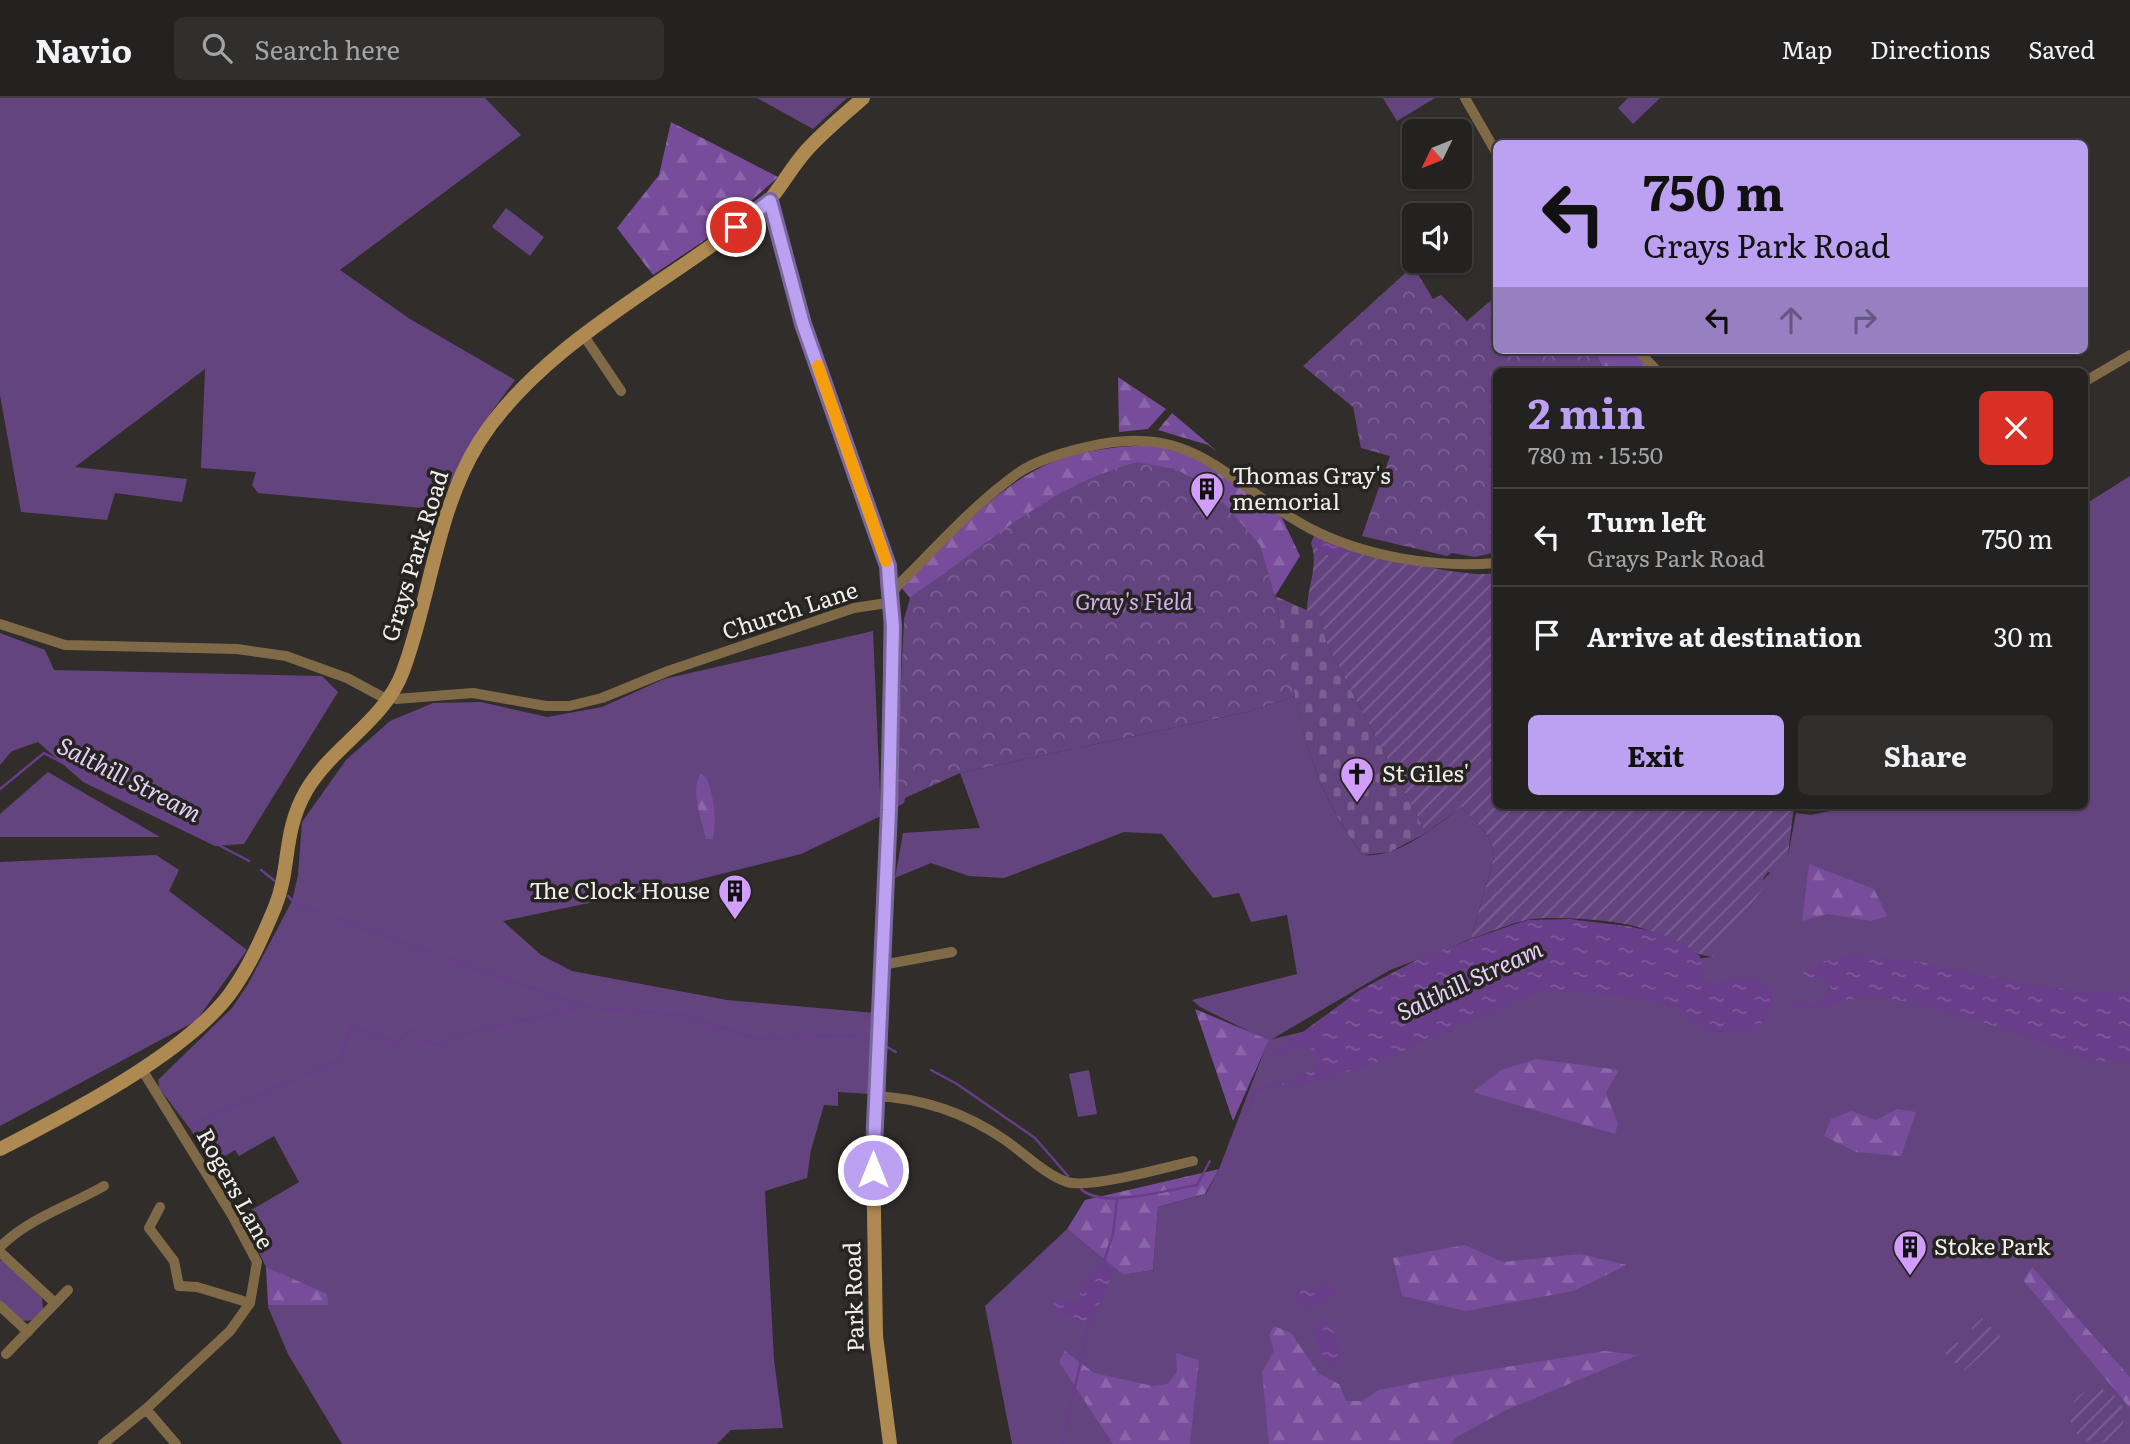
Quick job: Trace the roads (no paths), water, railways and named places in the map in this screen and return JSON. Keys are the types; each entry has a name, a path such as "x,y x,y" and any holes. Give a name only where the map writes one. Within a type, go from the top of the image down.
{"main road":[{"name":"Grays Park Road","path":"0,1149 69,1114 141,1068 195,1030 229,995 250,961 281,891 287,839 303,796 323,769 391,698 456,487 478,443 498,416 536,377 584,336 770,201 804,152 863,98"},
{"name":"Park Road","path":"770,201 803,324 888,566 891,598 889,810 879,1054 874,1096 876,1336 890,1444"}],"street":[{"path":"1465,98 1493,147"},
{"path":"584,336 621,391"},
{"path":"1642,354 1654,368"},
{"path":"2088,380 2130,355"},
{"name":"Church Lane","path":"391,698 408,700 473,693 546,706 569,706 602,698 668,671 854,608 887,603 898,585 1019,472 1048,459 1107,442 1149,441 1188,448 1216,463 1309,528 1368,552 1461,566 1493,563"},
{"path":"0,625 65,645 237,649 286,656 347,678 391,698"},
{"path":"882,965 952,951"},
{"name":"Rogers Lane","path":"103,1444 146,1409 230,1331 250,1303 257,1262 219,1191 141,1068"},
{"path":"874,1096 910,1098 970,1120 1002,1138 1048,1172 1068,1182 1090,1184 1193,1161"},
{"path":"55,1303 0,1250 18,1229 68,1207 104,1186"},
{"path":"160,1207 149,1228 174,1261 179,1286 197,1287 250,1303"},
{"path":"6,1354 68,1290"},
{"path":"0,1306 28,1332"},
{"path":"146,1409 176,1444"}],"water":[{"path":"1315,539 1354,550 1332,558 1312,545"},
{"path":"1570,919 1638,928 1670,938 1700,956 1703,981 1748,977 1756,979 1772,990 1772,1006 1764,1013 1764,1021 1751,1032 1712,1032 1704,1030 1674,1008 1637,997 1551,991 1533,994 1373,1064 1305,1084 1280,1084 1315,1069 1319,1058 1308,1046 1299,1046 1273,1058 1270,1056 1360,990 1424,956 1515,924 1528,920"},
{"path":"1847,956 1918,962 2057,988 2130,990 2130,1062 2108,1060 2098,1064 1965,1017 1882,997 1870,996 1812,1008 1788,1005 1786,999 1813,1006 1830,994 1827,980 1804,980 1803,971 1816,963"},
{"path":"1103,1261 1111,1267 1113,1276 1090,1323 1060,1313 1053,1304 1058,1299 1079,1302 1081,1285"},
{"path":"1323,1283 1333,1286 1337,1294 1335,1297 1308,1309 1297,1304 1295,1295 1298,1291 1315,1289"},
{"path":"1321,1320 1331,1323 1339,1345 1338,1361 1332,1366 1322,1357 1313,1329"}],"waterway":[{"name":"Salthill Stream","path":"0,789 44,753 249,861"},
{"name":"Salthill Stream","path":"261,870 275,881"},
{"name":"Salthill Stream","path":"288,896 296,904 321,913"},
{"name":"Salthill Stream","path":"330,916 432,953"},
{"name":"Salthill Stream","path":"442,956 584,1007 684,1015 755,1039 863,1035 872,1039"},
{"path":"303,1076 340,1060 351,1027 399,1043 411,1029 421,1041 444,1045 454,1036 584,1007"},
{"name":"Salthill Stream","path":"887,1047 896,1052"},
{"name":"Salthill Stream","path":"931,1070 957,1084 1035,1138 1068,1176"},
{"path":"191,1124 294,1080"},
{"name":"Salthill Stream","path":"1246,1115 1257,1089 1281,1084"},
{"name":"Salthill Stream","path":"1081,1189 1091,1195 1120,1198 1197,1185 1210,1161"},
{"path":"1103,1264 1113,1234 1117,1200"},
{"path":"1062,1444 1090,1321"}],"place":[{"name":"Thomas Gray's memorial","path":"1207,519"},
{"name":"St Giles'","path":"1357,804"},
{"name":"The Clock House","path":"735,921"},
{"name":"Stoke Park","path":"1910,1277"}],"park label":[{"name":"Gray's Field","path":"1134,602"}]}
